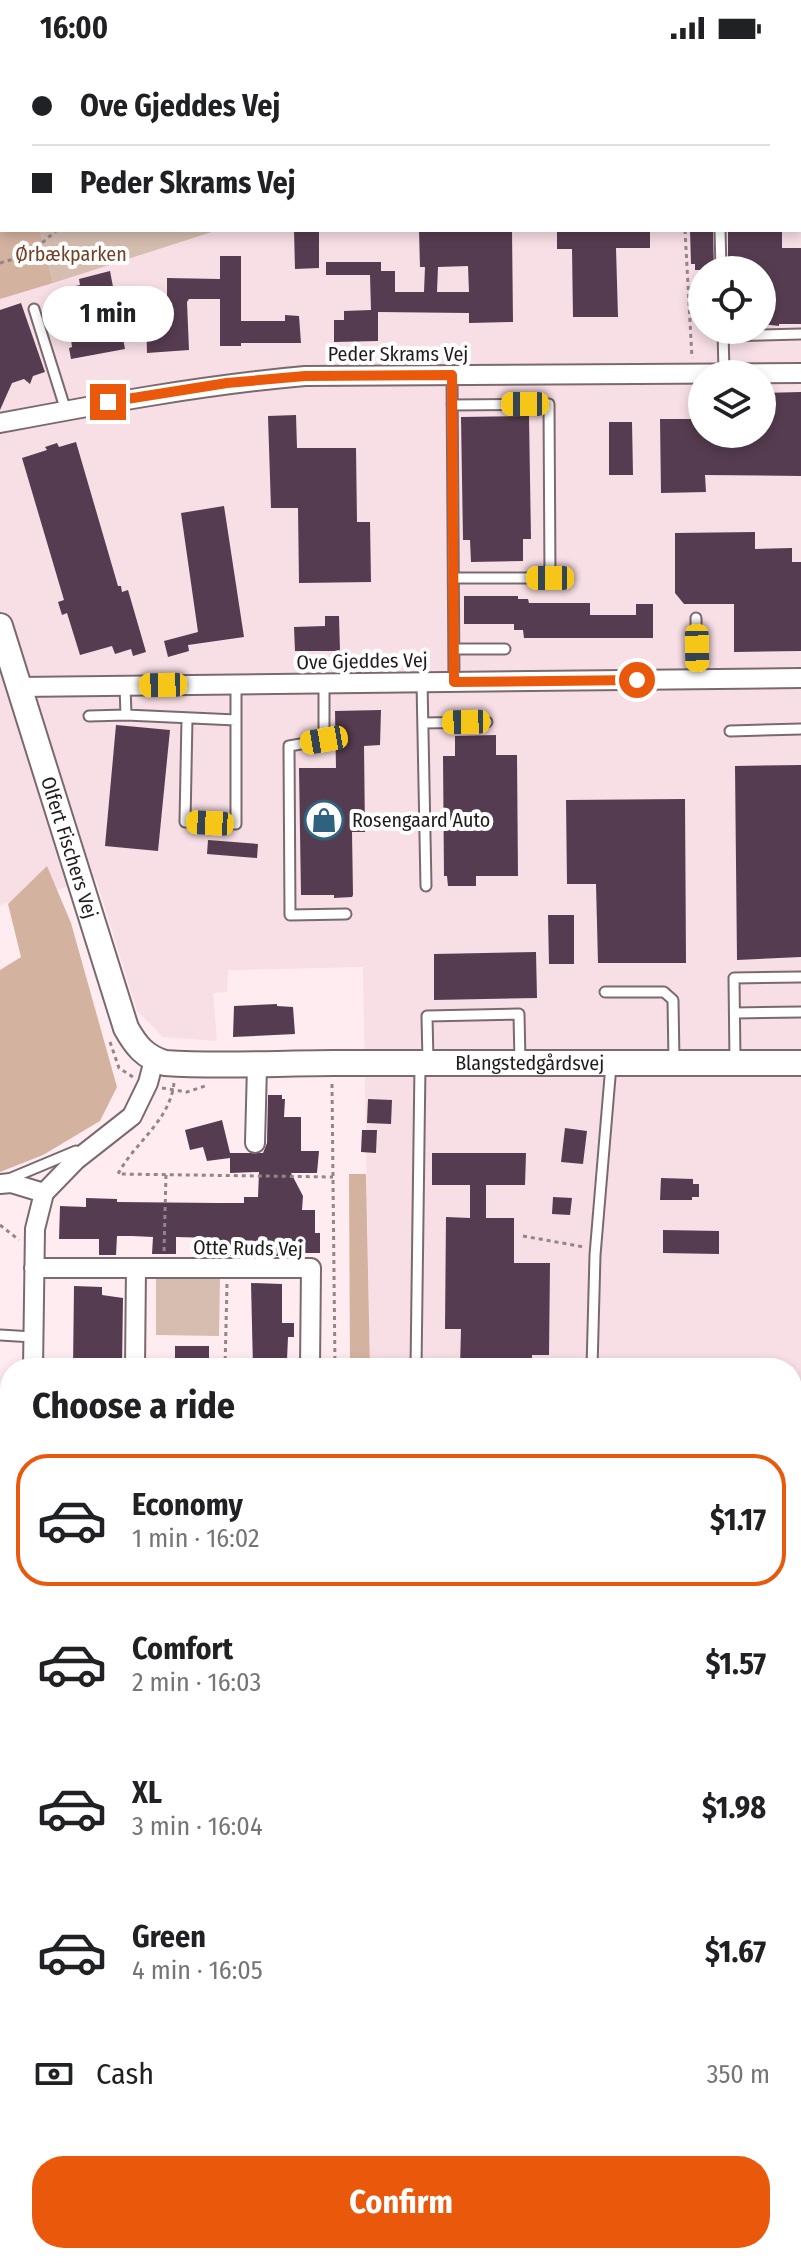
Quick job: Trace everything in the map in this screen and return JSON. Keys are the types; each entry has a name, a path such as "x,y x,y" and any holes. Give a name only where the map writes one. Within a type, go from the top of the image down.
{"street":[{"name":"Peder Skrams Vej","path":"776,373 801,373"},
{"name":"Peder Skrams Vej","path":"0,423 227,383 305,376 688,374"},
{"name":"Olfert Fischers Vej","path":"0,626 126,1028 135,1045 165,1062"},
{"name":"Ove Gjeddes Vej","path":"19,687 801,678"},
{"name":"Blangstedgårdsvej","path":"165,1062 257,1066 333,1063 801,1063"},
{"path":"33,1358 35,1229 44,1193 76,1160 132,1116 148,1083 165,1062"},
{"path":"255,1143 257,1066"},
{"path":"0,1183 11,1183 44,1193"},
{"name":"Otte Ruds Vej","path":"34,1268 311,1268 310,1358"},
{"path":"135,1358 136,1268"}],"lane":[{"path":"720,232 721,256"},
{"path":"34,309 66,411"},
{"path":"776,334 801,334"},
{"path":"452,375 454,682"},
{"path":"452,405 549,404 550,578 454,578"},
{"path":"696,618 697,679"},
{"path":"454,649 505,649"},
{"path":"422,682 426,886"},
{"path":"324,683 324,740 289,746 290,915 346,914"},
{"path":"187,718 185,822 236,824 236,684"},
{"path":"125,686 126,715"},
{"path":"89,716 236,720"},
{"path":"423,723 487,722"},
{"path":"730,731 801,729"},
{"path":"735,1063 734,978 801,977"},
{"path":"605,992 664,992 673,1000 674,1064"},
{"path":"735,1013 801,1012"},
{"path":"416,1358 427,1016 519,1014 520,1065"},
{"path":"592,1358 595,1249 611,1065"},
{"path":"0,1183 105,1137"},
{"path":"0,1335 33,1337"}],"path":[{"path":"0,263 28,255 55,232"},
{"path":"685,232 691,360"},
{"path":"165,1062 173,1091 153,1132 128,1155 118,1174 333,1177"},
{"path":"333,1063 335,1358"},
{"path":"163,1268 166,1175"},
{"path":"523,1236 595,1249"},
{"path":"225,1358 227,1268"}],"shaded area":[{"path":"0,232 40,232 53,283 0,299"},
{"path":"212,232 801,232 801,1358 370,1358 363,967 228,970 227,992 213,993 217,1041 163,1037 137,1011 96,879 0,905 0,299"},
{"path":"47,866 71,923 117,1087 100,1121 43,1155 0,1172 0,970 21,957 8,904"},
{"path":"349,1174 366,1174 370,1358 350,1358"}],"green space":[{"name":"Ørbækparken","path":"40,232 212,232 53,283"},
{"path":"156,1275 220,1276 219,1336 156,1335"}],"building":[{"path":"294,232 319,232 319,268 295,269"},
{"path":"419,232 512,232 513,322 469,323 469,313 378,312 378,341 334,342 334,320 344,320 344,311 371,310 370,275 326,275 326,262 381,262 381,271 395,271 395,292 424,292 425,267 420,267","holes":["468,266 469,292 437,292 438,267"]},
{"path":"557,232 650,232 650,248 616,248 618,317 573,317 572,249 557,249"},
{"path":"690,232 713,232 714,256 691,256"},
{"path":"728,232 782,232 782,248 801,248 801,324 776,326 776,256 728,256"},
{"path":"220,256 241,256 241,321 285,321 285,315 299,316 301,343 220,346 220,299 189,299 189,350 147,353 146,317 148,312 167,311 167,278 220,279"},
{"path":"110,271 125,349 71,359 69,348 72,347 73,338 62,289 80,285 79,279"},
{"path":"21,303 45,372 33,376 30,384 24,379 12,383 0,410 0,310"},
{"path":"801,392 801,476 705,475 706,492 661,493 660,419 688,419 688,448 776,448 776,393"},
{"path":"296,415 297,448 356,448 357,522 370,522 371,582 299,583 298,508 271,508 268,416"},
{"path":"529,416 531,539 523,539 523,561 471,562 470,540 463,540 461,417"},
{"path":"609,422 632,422 633,475 609,475"},
{"path":"76,442 118,586 121,586 122,592 128,590 146,652 133,656 131,649 115,654 112,646 80,655 67,613 62,615 58,602 64,600 22,458 47,450 45,447 57,443 59,447"},
{"path":"224,506 244,637 188,645 189,651 168,657 164,641 198,632 181,513"},
{"path":"755,532 755,549 792,548 792,562 801,562 801,651 734,652 734,604 684,604 675,593 675,533"},
{"path":"464,596 518,596 518,599 528,599 529,603 590,603 590,615 636,615 636,604 653,604 653,638 524,638 523,630 514,630 514,624 464,624"},
{"path":"325,616 339,616 340,651 295,651 294,627 325,626"},
{"path":"381,710 380,745 364,746 365,832 352,832 353,895 334,898 334,895 301,895 299,768 336,768 335,711"},
{"path":"116,725 170,730 158,851 105,846"},
{"path":"496,735 496,755 517,755 518,876 476,876 476,886 448,886 447,876 444,876 443,756 455,756 455,736"},
{"path":"801,765 801,957 737,960 735,766"},
{"path":"685,799 686,963 598,963 596,884 567,884 566,800"},
{"path":"208,840 258,844 257,858 207,854"},
{"path":"548,915 574,915 574,964 549,964"},
{"path":"536,952 537,998 434,1000 434,954"},
{"path":"277,1004 293,1007 295,1034 233,1037 234,1006"},
{"path":"268,1095 282,1095 285,1099 284,1117 301,1117 301,1151 319,1151 317,1173 291,1173 303,1196 302,1210 315,1210 315,1233 320,1233 320,1253 213,1256 213,1238 176,1237 176,1254 152,1254 153,1237 117,1236 116,1255 99,1255 99,1239 59,1239 60,1206 86,1207 86,1198 117,1199 117,1202 244,1203 244,1197 258,1197 259,1172 230,1173 230,1158 207,1161 203,1147 190,1150 185,1130 222,1120 230,1153 263,1153 267,1143"},
{"path":"368,1099 392,1100 391,1124 367,1123"},
{"path":"565,1128 587,1131 583,1164 561,1162"},
{"path":"362,1130 377,1130 376,1153 361,1152"},
{"path":"432,1153 526,1153 525,1185 486,1185 486,1218 514,1218 514,1263 550,1263 549,1355 532,1355 532,1358 460,1358 461,1329 445,1329 446,1217 470,1218 470,1185 432,1185"},
{"path":"661,1178 693,1179 693,1184 699,1184 699,1197 692,1197 692,1200 660,1200"},
{"path":"553,1197 572,1198 570,1215 552,1214"},
{"path":"663,1230 719,1231 719,1254 663,1253"},
{"path":"251,1283 282,1284 282,1323 294,1323 294,1337 288,1337 287,1358 253,1358"},
{"path":"74,1286 102,1287 102,1295 123,1298 122,1358 73,1358"},
{"path":"175,1346 209,1346 209,1358 175,1358"}],"place":[{"name":"Rosengaard Auto","path":"324,820"}],"route":[{"path":"108,402 227,383 305,376 452,375 454,682 637,680"}]}
